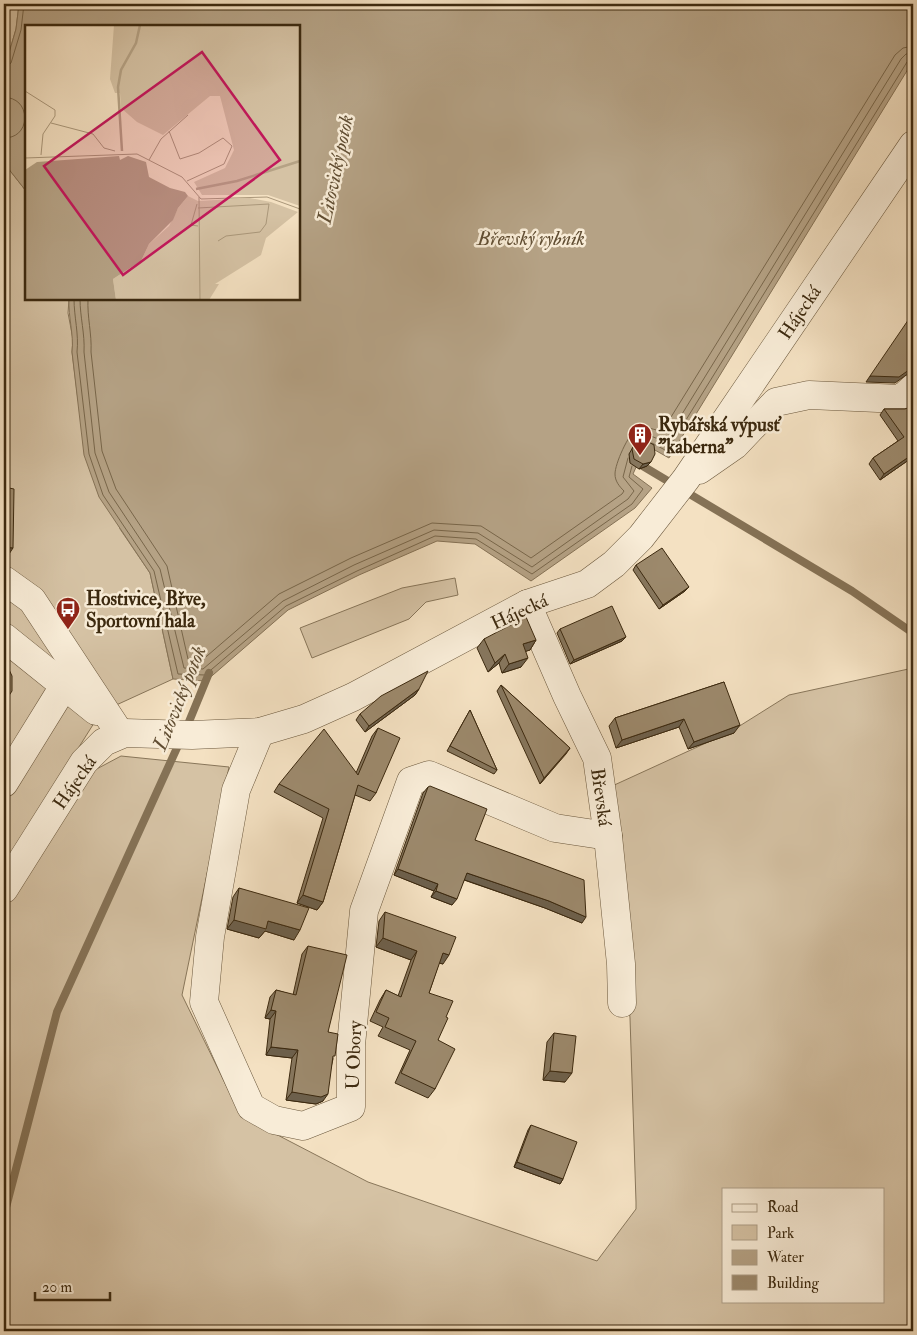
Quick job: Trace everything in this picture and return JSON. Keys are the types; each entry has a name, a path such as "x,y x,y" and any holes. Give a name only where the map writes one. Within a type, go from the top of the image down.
{"street":[{"name":"Hájecká","path":"4,889 84,762 104,742 120,730 185,735 260,732 304,719 353,697 527,604 586,584 614,564 641,537 686,479 913,145"},
{"path":"686,479 735,445 776,402 809,396 901,399 913,388"},
{"path":"4,580 32,600 120,730"},
{"name":"Břevská","path":"527,604 567,696 597,758 608,836 621,964 622,1003"},
{"path":"4,637 120,730"},
{"path":"4,783 64,686"},
{"name":"U Obory","path":"260,732 236,790 210,937 204,1002 251,1107 274,1120 303,1126 351,1106 351,1045 364,911 411,781 429,775 555,828 608,836"}],"green space":[{"path":"4,4 19,4 16,29 4,70"},
{"path":"4,163 25,190 25,300 69,300 68,313 73,339 72,352 78,400 120,529 150,573 173,679 101,712 4,866"},
{"path":"455,578 458,595 426,602 409,619 312,658 300,628 402,588"},
{"path":"913,668 913,1331 4,1331 4,911 91,772 121,756 229,767 182,995 241,1116 368,1182 597,1261 636,1209 630,1018 610,787 730,732 789,695"}],"water":[{"name":"Břevský rybník","path":"19,4 913,4 913,61 669,458 646,445 633,474 652,488 635,508 531,581 475,544 437,541 359,575 288,610 206,681 173,679 150,573 99,497 84,455 72,352 69,300 300,300 300,25 25,25 25,190 4,163 6,118 4,70 16,29"}],"building":[{"path":"913,313 913,367 899,377 870,376"},
{"path":"913,406 913,454 884,474 873,458 904,437 884,409 905,409"},
{"name":"Rybářská výpusť \"kaberna\"","path":"645,440 654,445 655,454 651,462 643,464 634,459 632,449 636,442"},
{"path":"4,487 14,489 13,548 4,547"},
{"path":"662,548 689,587 663,605 636,565"},
{"path":"612,606 626,637 574,660 560,629"},
{"path":"526,617 536,640 523,644 528,658 509,664 505,654 495,663 484,639"},
{"path":"4,659 12,676 12,691 4,703"},
{"path":"428,671 419,689 369,726 360,714 381,696"},
{"path":"724,682 740,725 694,742 684,719 622,740 615,718"},
{"path":"501,685 570,748 544,778"},
{"path":"470,710 497,770 450,746"},
{"path":"378,728 400,738 376,793 358,785 323,902 303,895 329,809 279,784 324,729 358,775"},
{"path":"430,786 487,809 475,840 584,880 586,917 549,901 467,873 457,899 436,891 438,884 398,869 428,787"},
{"path":"239,888 309,908 300,930 268,921 266,929 234,920"},
{"path":"385,912 456,937 449,955 443,953 429,993 453,1001 438,1040 455,1049 435,1089 401,1073 416,1041 385,1027 389,1018 376,1012 386,990 401,997 417,951 383,938"},
{"path":"308,946 347,955 328,1032 338,1034 335,1056 333,1056 328,1094 321,1097 292,1092 298,1050 271,1047 276,1011 271,1010 276,990 296,995"},
{"path":"554,1033 576,1036 572,1073 550,1071"},
{"path":"531,1125 577,1142 563,1179 517,1162"}],"waterway":[{"path":"636,462 852,591 913,633"},
{"name":"Litovický potok","path":"186,729 209,673"},
{"name":"Litovický potok","path":"4,1215 57,1012 181,739"}],"place":[{"name":"Rybářská výpusť \"kaberna\"","path":"640,456"},
{"name":"Hostivice, Břve, Sportovní hala","path":"68,630"}]}
